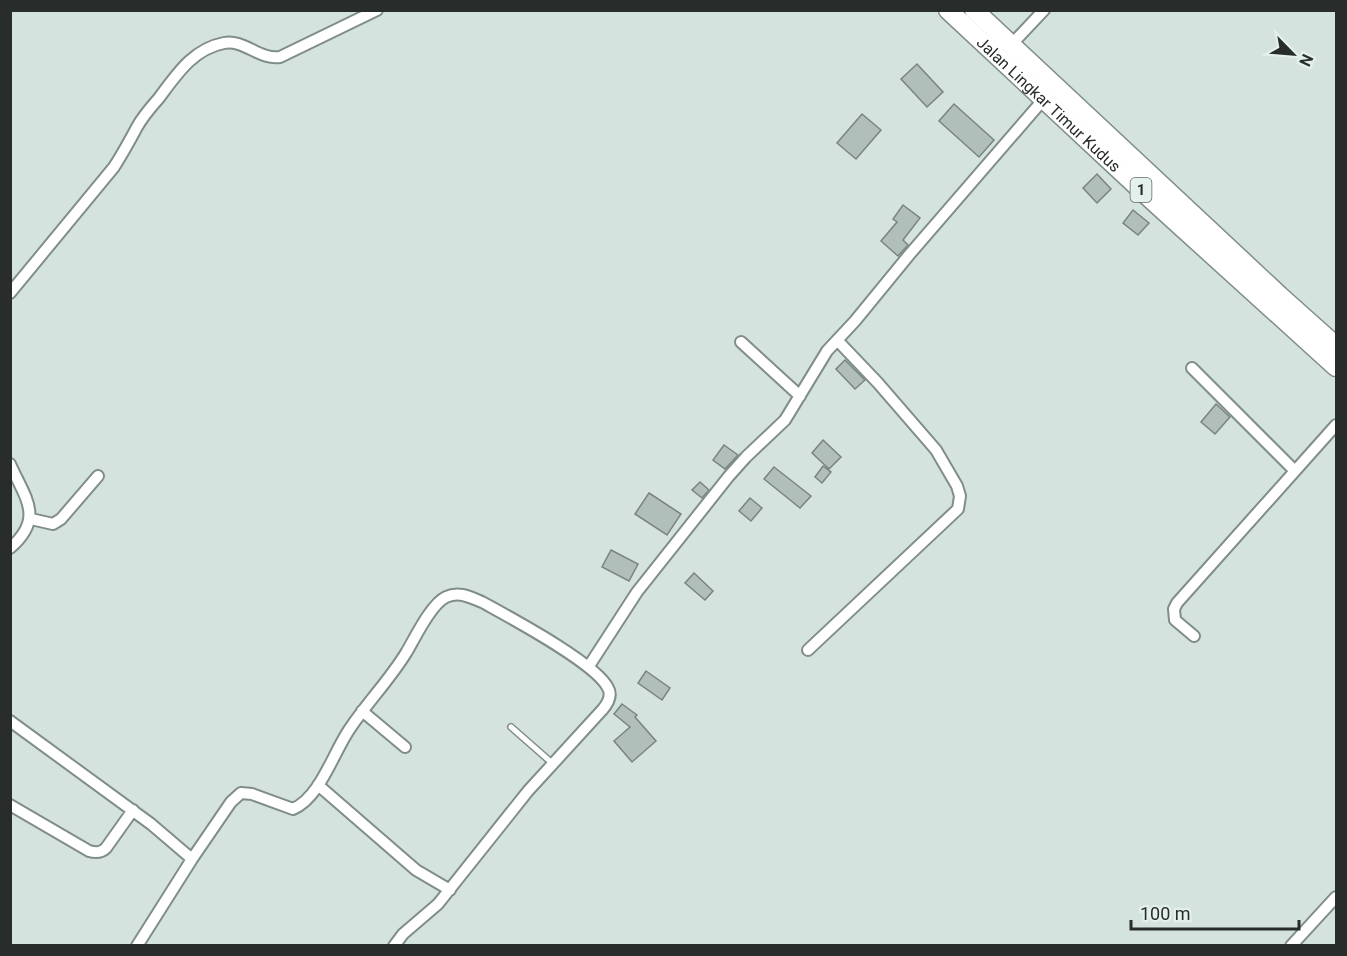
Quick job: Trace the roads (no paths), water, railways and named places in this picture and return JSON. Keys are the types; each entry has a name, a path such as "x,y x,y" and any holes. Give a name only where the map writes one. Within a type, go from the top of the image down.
{"highway":[{"name":"Jalan Lingkar Timur Kudus","path":"948,10 1336,368"},
{"name":"Jalan Lingkar Timur Kudus","path":"976,11 1336,346"}],"street":[{"path":"12,290 114,167 128,147 144,114 182,67 196,54 226,42 244,46 270,59 280,57 377,10"},
{"path":"1011,45 1044,10"},
{"path":"589,666 637,592 729,476 785,420 827,351 1043,100"},
{"path":"808,650 958,509 960,496 957,486 936,450 837,340"},
{"path":"741,342 800,396"},
{"path":"1192,368 1295,471"},
{"path":"1194,636 1175,620 1174,609 1185,593 1336,425"},
{"path":"10,464 31,519 27,531 10,548"},
{"path":"31,519 53,524 61,519 98,476"},
{"path":"137,945 231,802 241,793 252,794 293,809 301,806 318,785 349,729 402,658 437,604 447,597 463,594 482,602 589,666 608,688 608,703 552,763 438,904 403,934 394,945"},
{"path":"362,711 405,747"},
{"path":"10,721 133,810 192,859"},
{"path":"318,785 416,870 450,890"},
{"path":"10,806 96,853 106,848 133,810"},
{"path":"1291,945 1336,897"}],"lane":[{"path":"511,727 552,763"}]}
